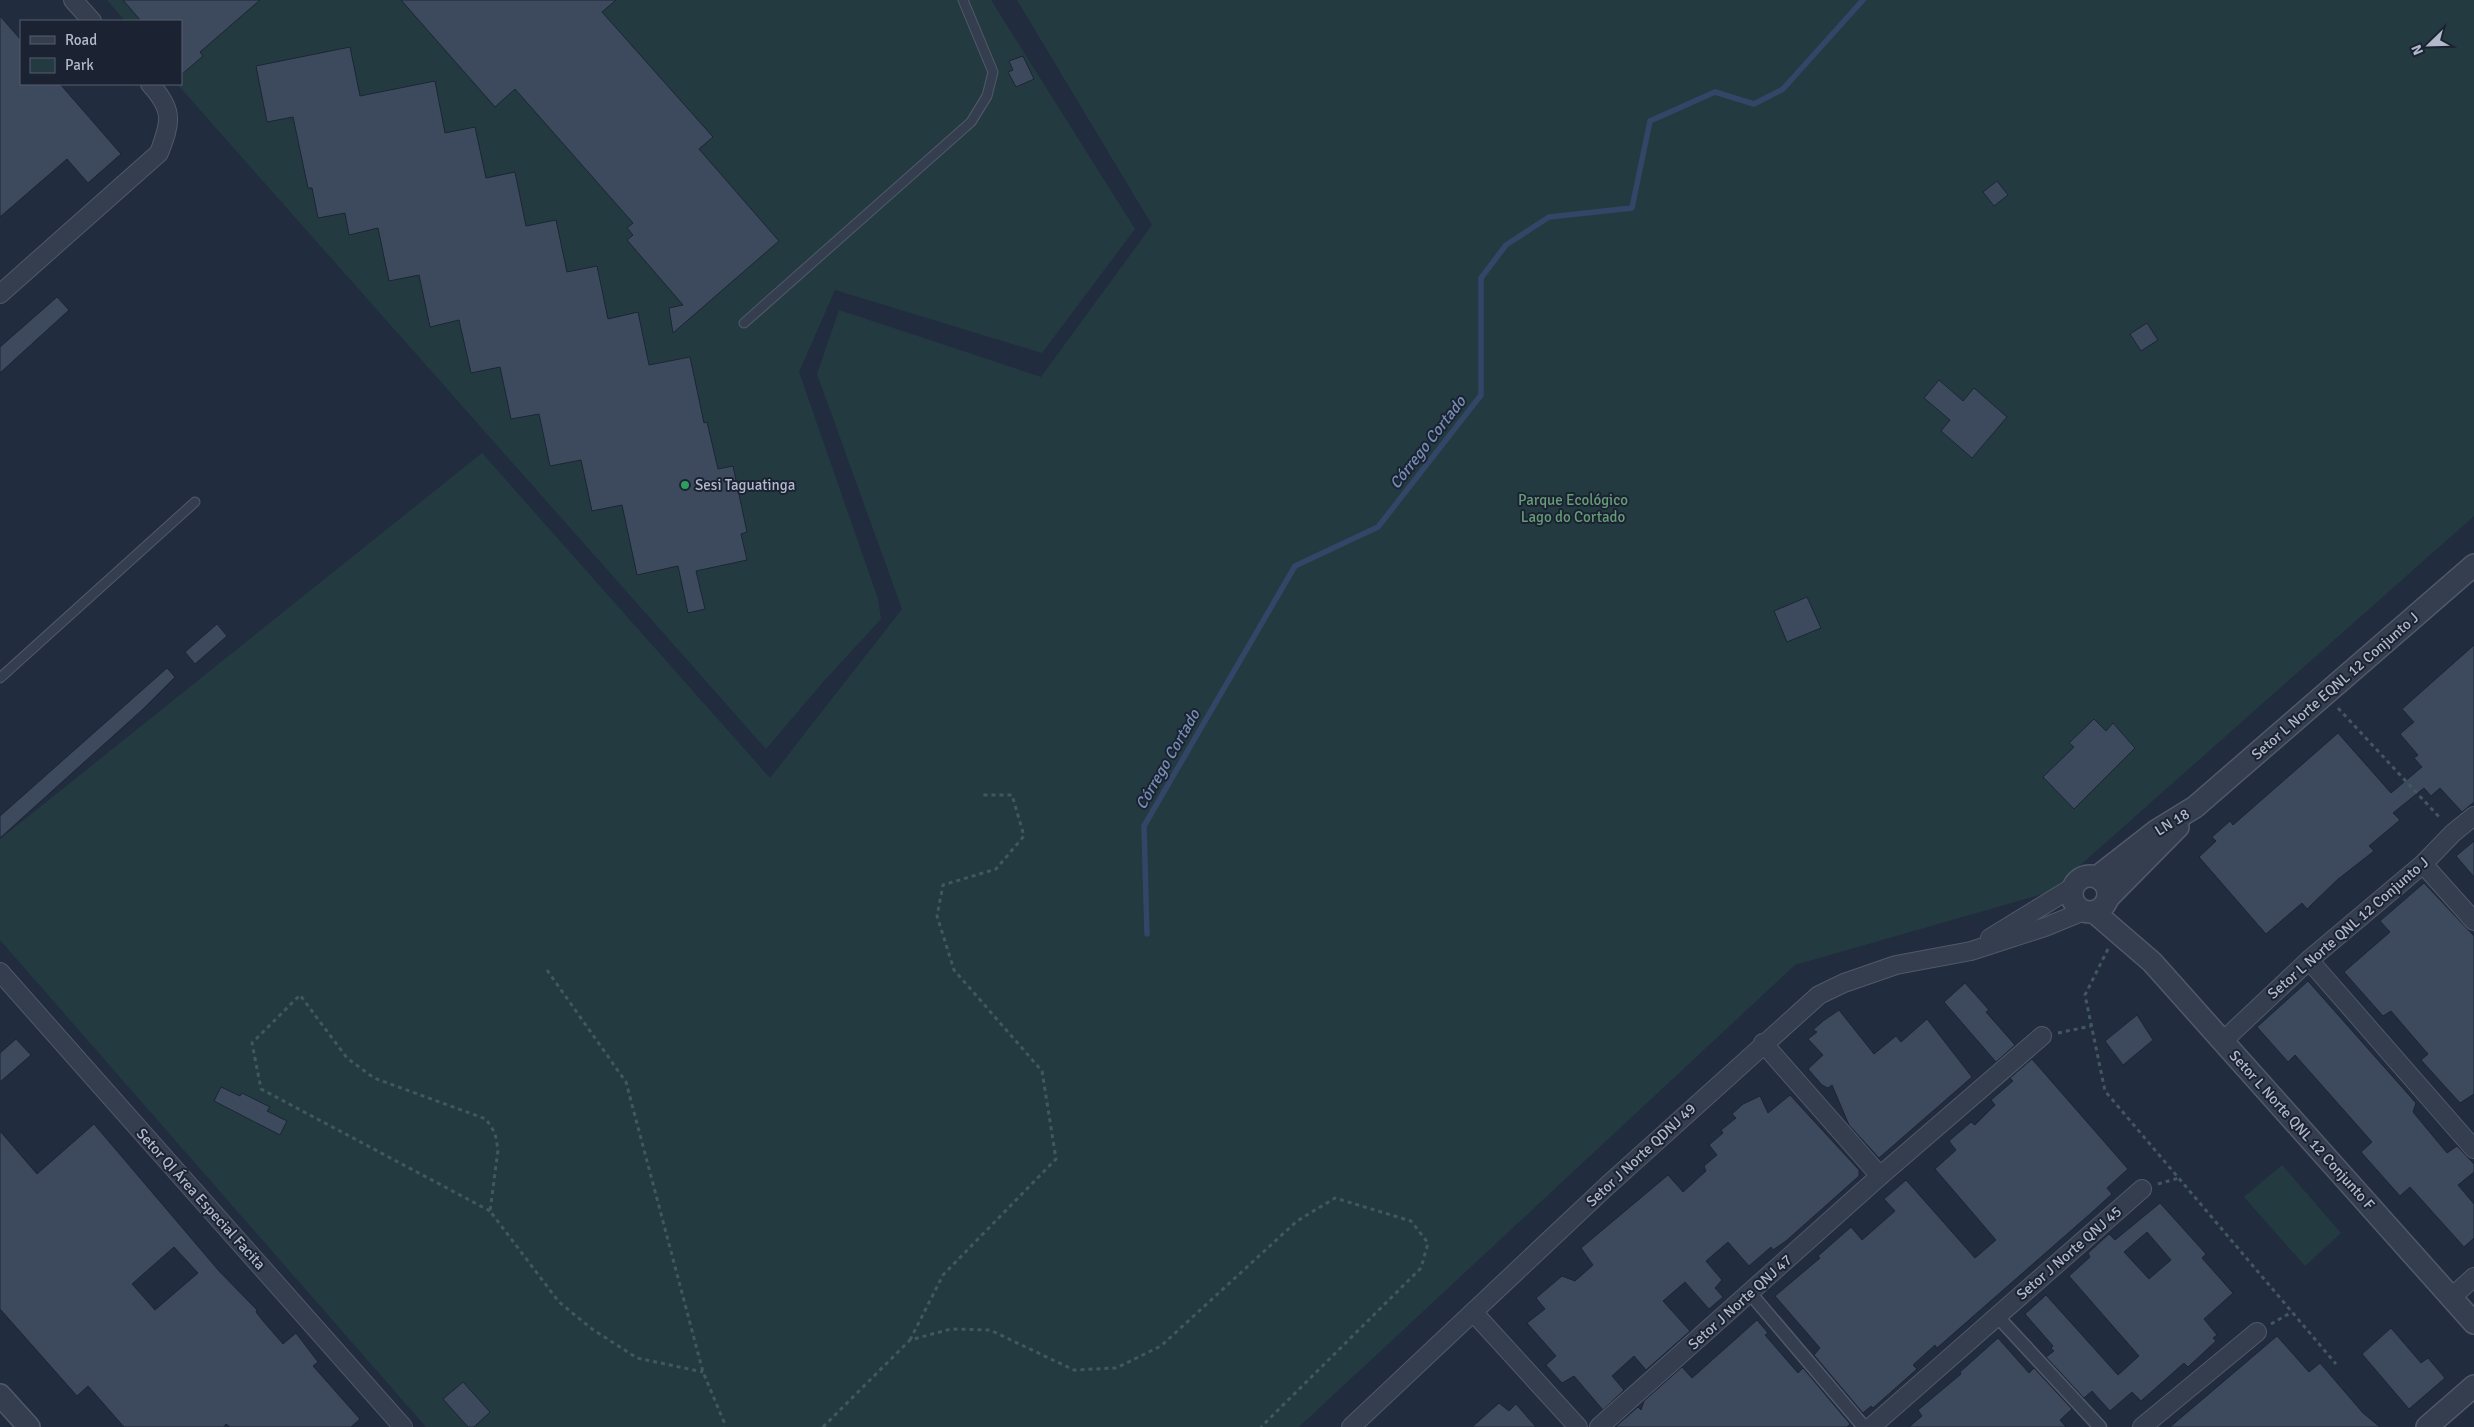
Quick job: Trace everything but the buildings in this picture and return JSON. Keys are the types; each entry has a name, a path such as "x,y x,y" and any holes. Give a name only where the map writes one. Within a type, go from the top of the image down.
{"street":[{"path":"73,0 91,20"},
{"path":"0,294 159,153 167,132 169,111 151,85"},
{"name":"Setor L Norte EQNL 12 Conjunto J","path":"2195,807 2474,565"},
{"name":"LN 18","path":"2097,876 2156,831 2195,807"},
{"name":"LN 18","path":"2098,906 2130,877 2195,807"},
{"name":"Setor L Norte QNL 12 Conjunto J","path":"2223,1041 2309,960 2423,864 2453,832 2474,816"},
{"path":"2423,864 2474,921"},
{"path":"2083,876 2097,876 2104,881 2108,889 2098,906 2045,927 1971,951 2073,887 2083,876"},
{"path":"2073,887 2073,901 2098,906 2152,962"},
{"path":"2098,906 2117,932 2152,962"},
{"name":"Setor J Norte QDNJ 49","path":"1351,1427 1608,1185 1763,1043 1819,995 1844,983 1896,966 1971,951"},
{"path":"2309,960 2474,1149"},
{"name":"Setor L Norte QNL 12 Conjunto F","path":"2152,962 2474,1323"},
{"name":"Setor QI Área Especial Facita","path":"0,972 403,1427"},
{"name":"Setor J Norte QNJ 47","path":"1599,1427 1880,1176 2042,1036"},
{"path":"1763,1043 1880,1176"},
{"name":"Setor J Norte QNJ 45","path":"1871,1427 2142,1189"},
{"path":"2452,1297 2474,1277"},
{"path":"1750,1293 1864,1427"},
{"path":"1474,1313 1578,1427"},
{"path":"1997,1316 2100,1427"},
{"path":"2142,1427 2257,1332"},
{"path":"2427,1427 2474,1386"},
{"path":"0,1395 29,1427"}],"lane":[{"path":"744,323 971,122 987,96 992,72 963,0"},
{"path":"0,678 196,502"}],"path":[{"path":"2326,695 2453,832"},
{"path":"823,1427 910,1340 943,1275 1056,1159 1042,1070 954,970 937,916 943,885 996,869 1024,836 1012,795 983,795"},
{"path":"2117,932 2085,996 2105,1091 2336,1364"},
{"path":"546,970 626,1082 703,1372 724,1422 724,1427"},
{"path":"490,1211 498,1150 495,1133 486,1119 374,1078 347,1058 300,995 252,1043 261,1089 490,1211 559,1302 592,1329 637,1358 703,1372"},
{"path":"2042,1036 2091,1026"},
{"path":"910,1340 951,1329 990,1330 1074,1370 1116,1368 1161,1346 1297,1221 1335,1198 1411,1221 1428,1243 1421,1268 1261,1427"},
{"path":"2257,1332 2292,1312"}],"green space":[{"name":"Sesi Taguatinga","path":"107,0 991,0 1135,229 1042,353 835,290 799,372 878,599 881,619 823,682 766,749 178,85 182,85 182,20 124,20"},
{"name":"Parque Ecológico Lago do Cortado","path":"1017,0 2474,0 2474,516 2050,892 1795,965 1299,1427 426,1427 0,940 0,839 482,453 770,778 902,609 817,374 839,310 1041,377 1152,225"},
{"path":"2282,1165 2341,1233 2305,1266 2244,1197"}],"waterway":[{"name":"Córrego Cortado","path":"1147,934 1144,826 1295,566 1378,527 1481,395 1481,278 1506,245 1549,217 1632,208 1650,121 1715,92 1754,104 1783,89 1863,0"}],"place":[{"name":"Sesi Taguatinga","path":"685,485"}]}
